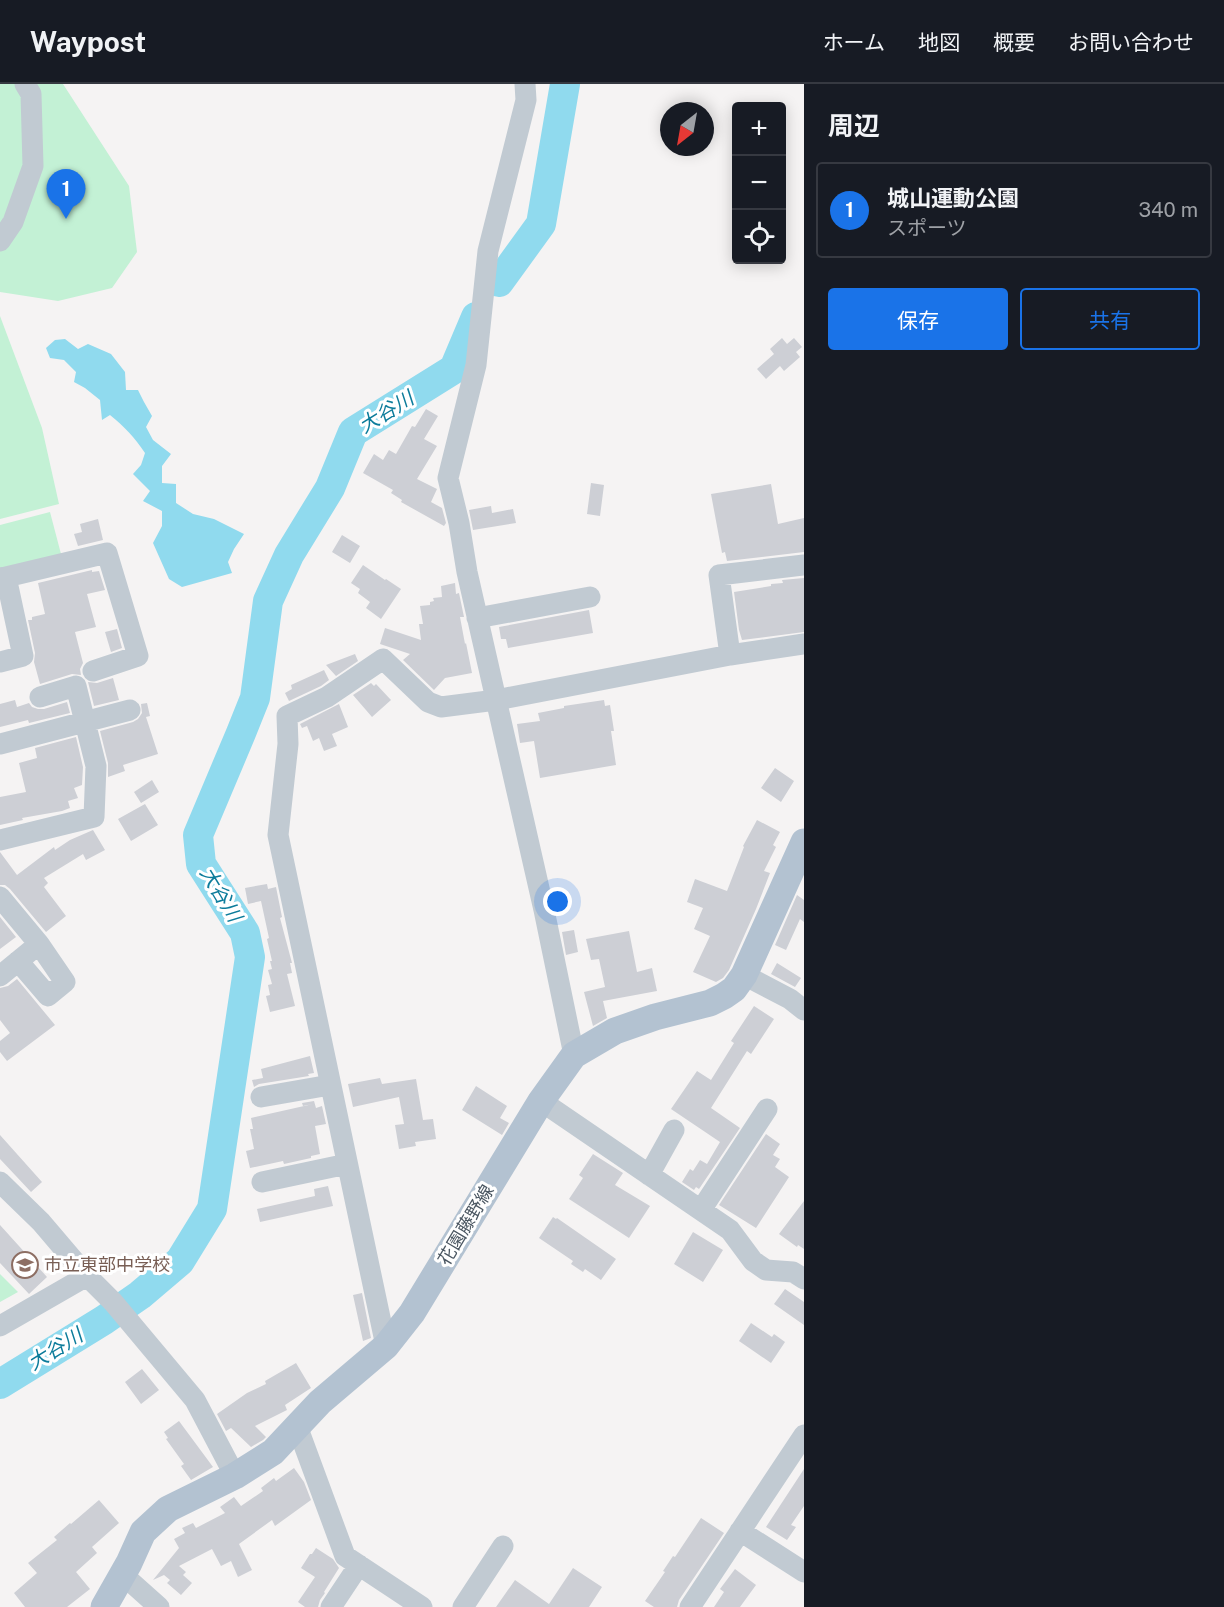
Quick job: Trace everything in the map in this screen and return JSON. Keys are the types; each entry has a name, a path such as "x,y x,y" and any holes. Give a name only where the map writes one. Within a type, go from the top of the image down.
{"main road":[{"name":"花園藤野線","path":"104,1607 143,1532 168,1509 235,1476 273,1452 320,1402 386,1346 412,1313 541,1101 574,1055 615,1031 655,1017 710,1003 734,989 797,879 804,842"}],"street":[{"path":"0,241 13,222 33,166 31,94 25,84"},
{"path":"525,84 526,100 488,251 476,365 448,478 477,618 542,898 574,1055"},
{"path":"0,662 23,656 3,578 107,553 138,656 93,671"},
{"path":"730,655 719,575 804,565"},
{"path":"477,618 590,597"},
{"path":"386,1346 278,835 288,744 287,716 327,697 383,659 428,702 441,707 496,700 730,655 804,644"},
{"path":"0,840 94,817 96,766 76,686 40,697"},
{"path":"0,744 130,710"},
{"path":"0,897 39,944 65,982 48,996 18,961"},
{"path":"0,976 39,944"},
{"path":"744,975 790,999 804,1010"},
{"path":"261,1097 330,1085"},
{"path":"541,1101 730,1230 753,1261 766,1270 793,1272 804,1279"},
{"path":"701,1210 767,1109"},
{"path":"650,1175 674,1131"},
{"path":"262,1182 347,1164"},
{"path":"0,1182 41,1222 87,1276 120,1310 195,1400 235,1476"},
{"path":"0,1326 87,1276"},
{"path":"297,1426 345,1556 418,1606"},
{"path":"690,1607 804,1435"},
{"path":"740,1531 804,1572"},
{"path":"463,1607 502,1546"},
{"path":"332,1607 359,1565"},
{"path":"122,1574 159,1607"}],"green space":[{"path":"0,84 63,84 129,186 137,252 112,288 58,301 0,292"},
{"path":"0,316 42,428 59,504 0,519"},
{"path":"50,512 61,554 0,569 0,525"},
{"path":"0,1274 18,1292 0,1302"}],"water":[{"path":"65,339 78,349 88,344 111,354 125,372 126,390 138,390 152,416 146,427 153,440 171,454 162,466 162,483 176,484 176,503 193,514 214,519 244,534 228,562 232,573 182,587 169,579 153,543 162,526 162,511 143,501 150,491 133,474 141,465 145,453 129,432 110,415 102,420 100,400 74,382 76,372 64,360 50,358 46,348 55,340"}],"building":[{"path":"782,338 787,344 794,338 802,347 796,352 800,357 784,371 780,366 766,379 757,369 774,354 770,349"},
{"path":"426,409 438,416 424,439 437,446 417,479 437,489 431,502 442,508 446,523 444,526 401,502 402,500 391,493 393,490 363,473 374,454 383,460 389,450 396,454 412,426 415,427"},
{"path":"591,483 604,485 600,516 587,514"},
{"path":"771,484 778,524 804,518 804,552 727,561 725,552 722,553 711,494"},
{"path":"491,506 492,513 513,509 516,523 473,530 469,510"},
{"path":"98,519 103,540 78,546 74,534 82,532 80,524"},
{"path":"342,535 360,546 350,563 332,552"},
{"path":"363,565 401,589 381,619 366,608 370,602 358,593 360,589 351,583"},
{"path":"92,570 92,572 99,571 105,590 87,594 96,627 75,632 83,663 80,669 81,675 72,674 40,684 34,662 35,653 28,620 45,614 38,583"},
{"path":"804,578 804,632 742,640 734,592 783,583 782,580"},
{"path":"455,583 456,594 459,593 464,617 460,617 472,673 445,678 434,690 403,660 410,654 380,644 385,628 421,640 419,624 423,624 420,606 430,605 430,602 434,601 433,598 442,597 441,586"},
{"path":"589,610 593,633 508,648 506,639 501,639 499,627"},
{"path":"117,629 122,648 111,652 105,632"},
{"path":"355,654 358,661 336,676 326,665"},
{"path":"324,670 329,680 289,701 285,693 292,689 291,685"},
{"path":"113,678 119,700 94,706 88,682 97,683"},
{"path":"371,683 374,686 376,684 391,700 372,717 353,695"},
{"path":"15,700 17,707 29,703 38,709 67,702 70,713 0,727 0,704"},
{"path":"604,700 605,706 610,705 616,765 540,778 534,741 520,743 517,724 540,721 538,713 564,708 564,706"},
{"path":"147,703 150,716 146,717 158,754 123,765 125,771 108,777 108,763 100,731 133,722 142,713 141,704"},
{"path":"339,704 348,727 332,734 337,746 324,751 319,738 313,741 307,726 302,728 300,724"},
{"path":"76,737 83,767 82,785 74,788 78,798 68,801 70,808 0,825 0,797 26,792 19,763 37,758 35,748"},
{"path":"775,768 794,781 781,802 761,788"},
{"path":"152,780 159,792 141,803 134,792"},
{"path":"145,804 158,825 131,841 118,819"},
{"path":"757,820 780,832 773,845 776,847 764,871 770,873 729,970 723,978 716,982 693,972 710,936 694,929 703,908 687,902 695,879 727,891 743,846"},
{"path":"93,830 105,850 86,860 83,854 44,878 48,883 44,887 66,916 46,932 10,889 5,885 0,885 0,852 17,875 54,847 55,850 70,840"},
{"path":"267,884 268,889 276,887 282,917 280,918 292,963 290,963 292,973 287,974 295,1006 270,1012 266,996 270,995 268,985 272,984 268,970 272,969 267,939 269,938 261,901 248,904 245,888"},
{"path":"797,895 804,900 804,922 800,919 786,950 775,945"},
{"path":"0,917 16,937 0,949"},
{"path":"574,930 578,952 566,955 562,932"},
{"path":"629,931 637,972 652,968 657,991 603,1001 607,1018 593,1026 584,992 605,987 599,959 591,960 586,939"},
{"path":"777,963 801,978 795,987 771,974"},
{"path":"17,979 55,1025 7,1061 0,1052 0,1041 10,1033 0,1020 0,988 8,986"},
{"path":"754,1006 774,1019 751,1054 747,1051 711,1108 740,1128 699,1189 696,1187 694,1190 682,1182 690,1169 693,1171 700,1160 707,1164 720,1142 671,1109 697,1071 711,1080 734,1043 731,1041"},
{"path":"310,1056 314,1073 308,1074 309,1076 259,1084 254,1087 252,1080 263,1078 261,1069"},
{"path":"380,1078 382,1084 416,1079 423,1120 433,1119 436,1139 415,1142 416,1146 399,1149 395,1125 404,1124 399,1097 353,1107 348,1084"},
{"path":"476,1086 507,1106 500,1118 509,1123 502,1135 462,1110"},
{"path":"314,1101 316,1108 322,1106 326,1124 315,1126 320,1154 284,1164 283,1161 250,1168 246,1151 254,1149 250,1129 253,1129 251,1118 313,1104 303,1106 302,1103"},
{"path":"766,1134 780,1144 773,1155 780,1159 775,1167 789,1177 756,1228 719,1205"},
{"path":"0,1135 42,1182 31,1192 0,1159"},
{"path":"593,1154 623,1173 615,1185 650,1206 629,1238 569,1199 583,1178 579,1175"},
{"path":"328,1186 333,1206 260,1222 257,1209 315,1196 314,1189"},
{"path":"804,1201 804,1249 798,1245 797,1247 779,1234"},
{"path":"553,1217 616,1259 601,1280 585,1269 583,1272 571,1264 573,1261 539,1238"},
{"path":"0,1225 47,1277 29,1294 0,1263"},
{"path":"693,1232 723,1250 703,1282 674,1264"},
{"path":"785,1289 804,1302 804,1325 774,1304"},
{"path":"362,1293 371,1338 363,1341 353,1295"},
{"path":"751,1323 772,1337 774,1334 785,1342 771,1363 739,1341"},
{"path":"296,1363 311,1388 285,1405 287,1410 255,1426 266,1437 263,1440 251,1447 231,1428 226,1431 217,1414"},
{"path":"142,1369 159,1390 141,1404 125,1382"},
{"path":"179,1421 213,1467 191,1480 181,1466 184,1464 166,1439 168,1438 164,1432"},
{"path":"294,1468 304,1482 311,1500 275,1526 272,1520 239,1544 252,1570 238,1577 231,1561 221,1566 212,1549 179,1566 186,1572 183,1575 192,1583 181,1595 167,1583 170,1580 164,1575 153,1580 179,1548 174,1539 185,1533 182,1528 193,1523 196,1528 225,1513 220,1507 234,1497 241,1506 263,1491 261,1488 274,1478 276,1481"},
{"path":"804,1469 804,1506 791,1525 796,1527 787,1540 766,1527"},
{"path":"99,1500 119,1523 92,1547 97,1553 76,1572 90,1589 67,1607 25,1607 14,1593 37,1573 28,1563 57,1540 54,1537"},
{"path":"701,1518 724,1533 679,1600 677,1607 654,1607 645,1601 673,1556 675,1557"},
{"path":"316,1548 333,1559 339,1568 324,1592 318,1607 305,1607 298,1602 315,1577 301,1568"},
{"path":"573,1568 602,1587 589,1607 496,1607 515,1580 549,1604"},
{"path":"735,1569 756,1585 740,1607 714,1607 724,1592 720,1589"}],"waterway":[{"name":"大谷川","path":"499,282 541,224 565,84"},
{"name":"大谷川","path":"0,1384 140,1295 180,1261 212,1209 250,957 245,933 201,864 198,835 255,698 268,601 289,555 330,488 353,432 454,369 476,317"}],"place":[{"name":"城山運動公園","path":"66,219"},
{"name":"市立東部中学校","path":"25,1265"}]}
